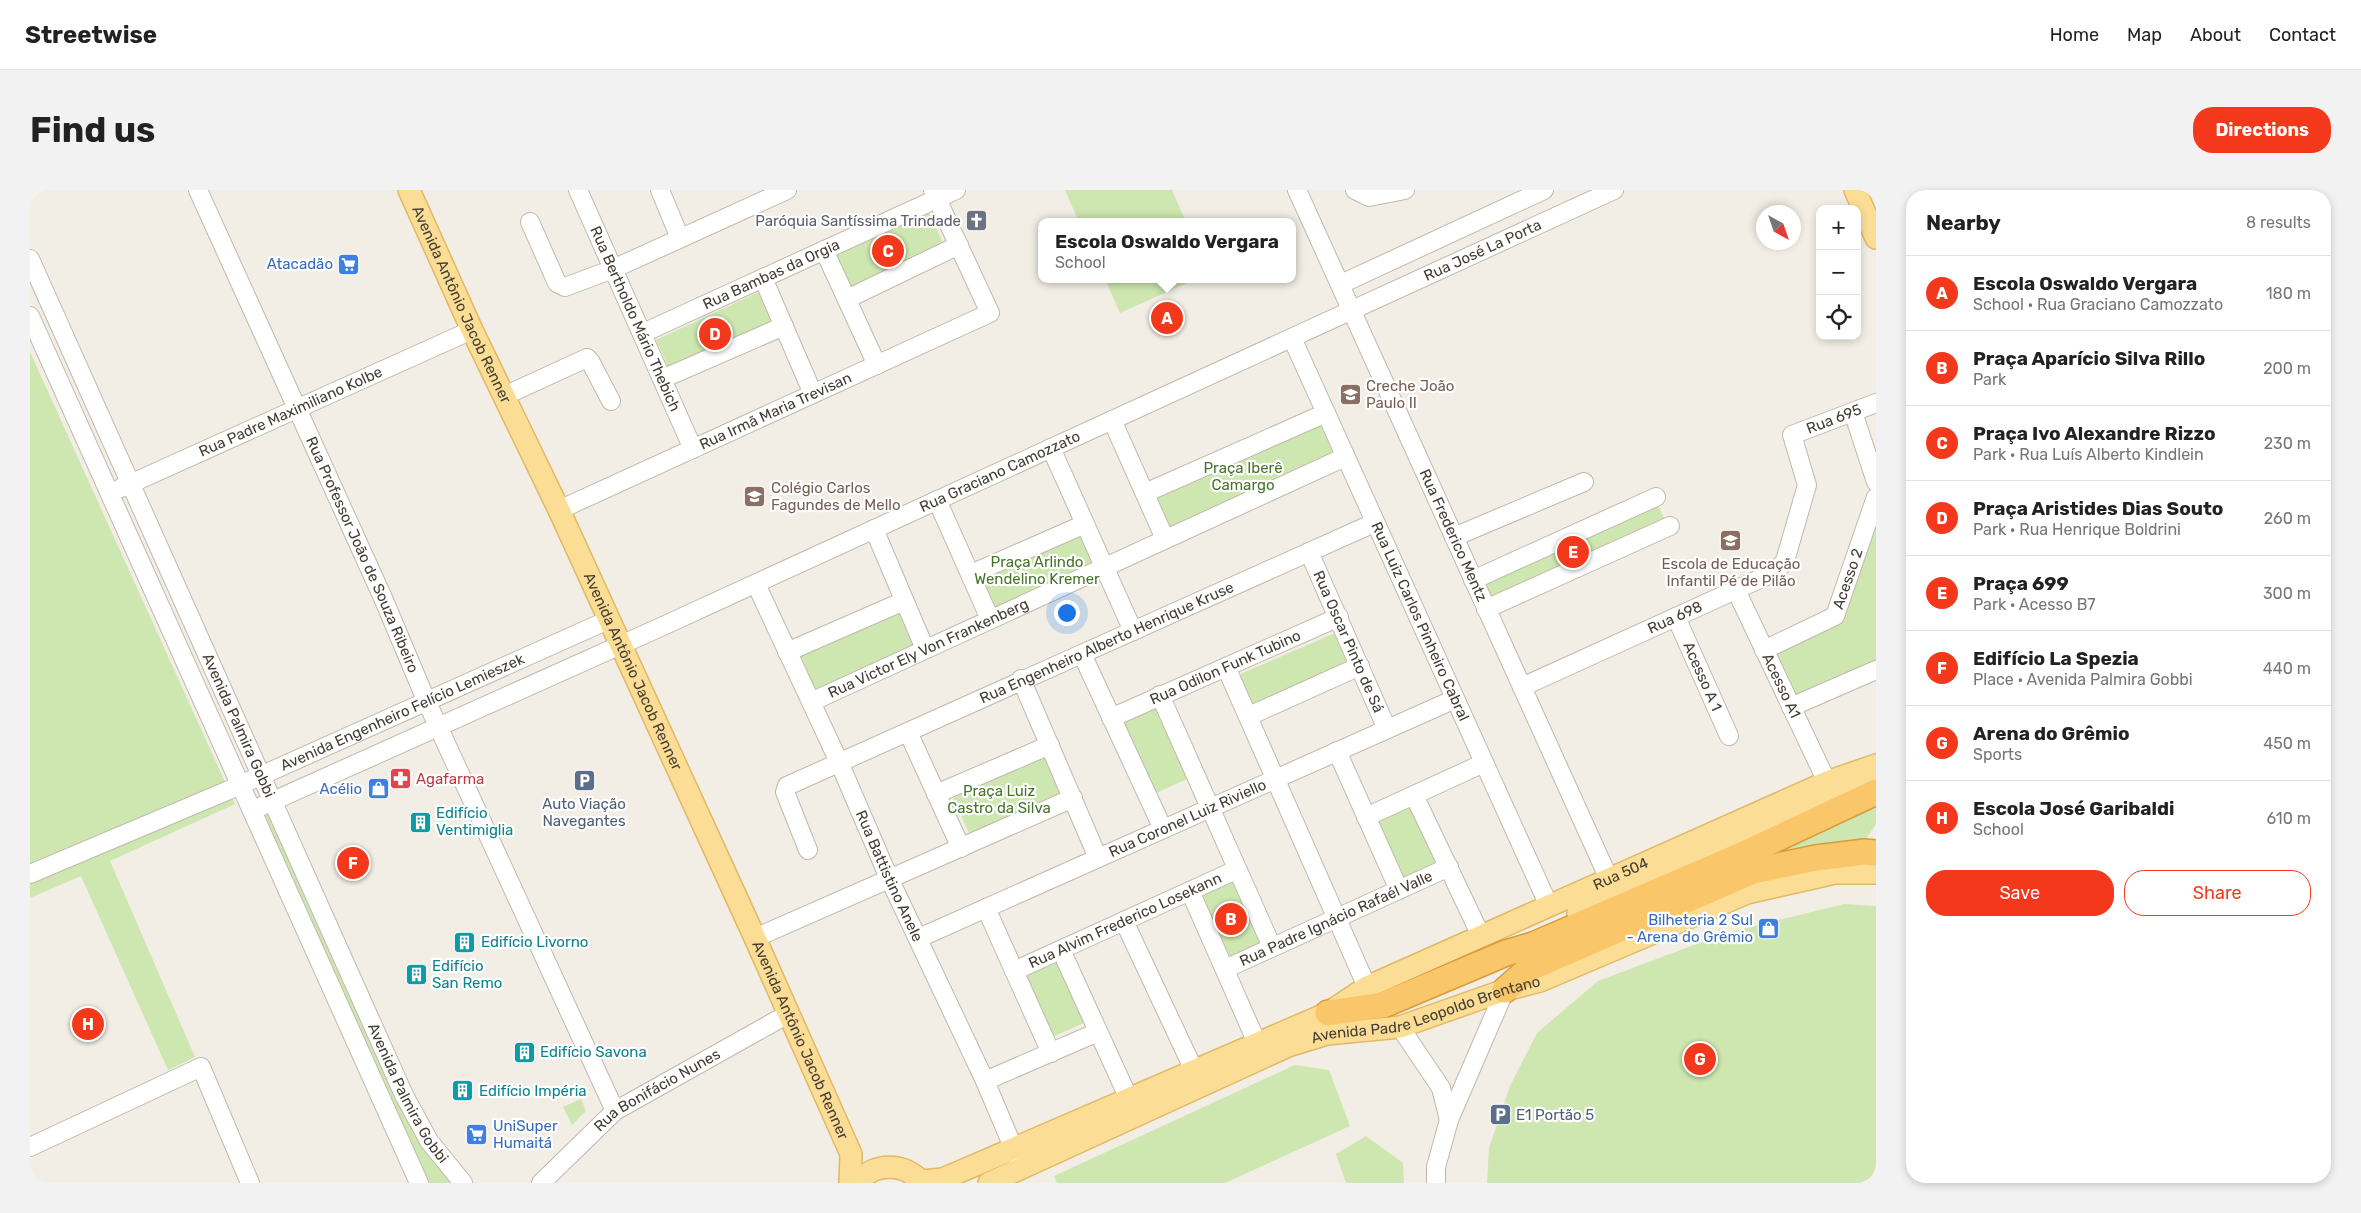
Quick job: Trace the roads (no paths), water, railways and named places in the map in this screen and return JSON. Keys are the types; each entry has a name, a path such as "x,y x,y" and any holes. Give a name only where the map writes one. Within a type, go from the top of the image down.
{"highway":[{"path":"1505,990 1532,956 1876,792"},
{"path":"1328,1013 1383,1004 1506,953 1532,956 1753,872 1816,858 1866,852 1876,853"}],"main road":[{"name":"Avenida Antônio Jacob Renner","path":"410,190 472,330 559,510 755,938 851,1154 850,1183"},
{"path":"1855,190 1876,238"},
{"name":"Rua 504","path":"1367,987 1827,782 1876,765"},
{"path":"1505,990 1506,953 1528,935 1798,816 1876,774"},
{"name":"Avenida Padre Leopoldo Brentano","path":"988,1183 1022,1168 1056,1141 1129,1099 1198,1077 1257,1043 1400,1027 1505,990 1540,981 1747,894 1835,872 1876,873"},
{"path":"1590,907 1609,879"},
{"name":"Avenida Padre Leopoldo Brentano","path":"922,1182 942,1179 1015,1148 1056,1141 1285,1039 1367,987"},
{"name":"Avenida Antônio Jacob Renner","path":"851,1154 874,1169"},
{"path":"857,1183 874,1169 888,1166 903,1168 922,1182"}],"street":[{"name":"Rua Professor João de Souza Ribeiro","path":"198,190 384,598 438,727 614,1111"},
{"name":"Rua Bertholdo Mário Thebich","path":"578,190 693,449"},
{"path":"660,190 680,238"},
{"path":"530,222 560,286 613,269 787,190"},
{"name":"Rua Bambas da Orgia","path":"642,333 824,250 935,194 956,190"},
{"name":"Rua Frederico Mentz","path":"1297,190 1609,879"},
{"path":"1356,190 1369,197 1405,190"},
{"name":"Rua José La Porta","path":"1341,284 1544,190"},
{"name":"Rua José La Porta","path":"1353,311 1614,190"},
{"path":"847,299 959,245 935,194"},
{"name":"Rua Irmã Maria Trevisan","path":"559,510 990,313 959,245"},
{"path":"824,250 876,365"},
{"name":"Avenida Palmira Gobbi","path":"30,259 259,775 404,1095 429,1141 464,1183"},
{"path":"763,278 813,394"},
{"name":"Rua Graciano Camozzato","path":"620,645 1353,311"},
{"name":"Avenida Palmira Gobbi","path":"30,316 419,1183"},
{"path":"662,379 784,326"},
{"name":"Rua Padre Maximiliano Kolbe","path":"110,493 472,330"},
{"name":"Rua Luiz Carlos Pinheiro Cabral","path":"1292,338 1374,523 1549,906"},
{"path":"504,396 586,358 590,361 612,402"},
{"name":"Rua 695","path":"1792,435 1876,403"},
{"path":"1853,412 1876,482"},
{"path":"1145,493 1326,413"},
{"path":"1112,420 1165,539"},
{"name":"Rua 698","path":"1522,687 1775,572 1785,561 1807,485 1792,435"},
{"path":"1051,448 1134,631"},
{"name":"Rua Victor Ely Von Frankenberg","path":"811,702 1345,457"},
{"path":"1454,537 1584,482"},
{"path":"1473,580 1656,497"},
{"name":"Acesso 2","path":"1764,650 1835,616 1868,552 1876,497"},
{"path":"937,500 990,619"},
{"name":"Rua Engenheiro Alberto Henrique Kruse","path":"808,850 784,790 787,786 1021,679 1082,654 1374,523"},
{"path":"970,574 1085,524"},
{"path":"1486,609 1670,526"},
{"path":"874,529 925,649"},
{"name":"Rua Oscar Pinto de Sá","path":"1309,552 1339,617 1386,729"},
{"name":"Rua Battistino Anele","path":"756,584 839,762 889,878 985,1081 1022,1168"},
{"name":"Acesso A1","path":"1736,590 1827,782"},
{"path":"787,652 904,600"},
{"name":"Rua Odilon Funk Tubino","path":"1111,718 1160,694 1339,617"},
{"name":"Acesso A 1","path":"1676,617 1729,736"},
{"name":"Avenida Engenheiro Felício Lemieszek","path":"30,874 241,784 608,620"},
{"name":"Avenida Engenheiro Felício Lemieszek","path":"253,810 620,645"},
{"path":"1082,654 1163,829"},
{"path":"1249,716 1360,666"},
{"path":"1226,667 1367,987"},
{"path":"1791,707 1876,670"},
{"path":"1021,679 1098,858"},
{"path":"1160,694 1236,870 1272,947"},
{"name":"Rua Coronel Luiz Riviello","path":"919,938 1455,699"},
{"path":"908,732 961,848"},
{"path":"936,794 1050,745"},
{"path":"1337,751 1399,890"},
{"path":"1366,817 1484,763"},
{"path":"1414,795 1481,936"},
{"path":"755,938 1073,798"},
{"name":"Rua Padre Ignácio Rafaél Valle","path":"1225,969 1449,867"},
{"name":"Rua Alvim Frederico Losekann","path":"1014,971 1236,870"},
{"path":"1190,891 1257,1043"},
{"path":"986,908 1051,1053"},
{"path":"1124,921 1198,1077"},
{"path":"1061,950 1129,1099"},
{"path":"1436,1183 1436,1167 1449,1120 1505,990"},
{"name":"Rua Bonifácio Nunes","path":"541,1183 614,1111 788,1014"},
{"path":"1400,1027 1440,1088 1449,1120"},
{"path":"985,1081 1098,1032"},
{"path":"30,1147 201,1067 250,1183"}],"place":[{"name":"Paróquia Santíssima Trindade","path":"977,221"},
{"name":"Praça Ivo Alexandre Rizzo","path":"888,251"},
{"name":"Atacadão","path":"349,264"},
{"name":"Escola Oswaldo Vergara","path":"1167,318"},
{"name":"Praça Aristides Dias Souto","path":"715,334"},
{"name":"Creche João Paulo II","path":"1350,395"},
{"name":"Colégio Carlos Fagundes de Mello","path":"755,497"},
{"name":"Escola de Educação Infantil Pé de Pilão","path":"1731,541"},
{"name":"Praça 699","path":"1573,552"},
{"name":"Agafarma","path":"400,779"},
{"name":"Auto Viação Navegantes","path":"584,781"},
{"name":"Acélio","path":"378,789"},
{"name":"Edifício Ventimiglia","path":"420,822"},
{"name":"Edifício La Spezia","path":"353,863"},
{"name":"Praça Aparício Silva Rillo","path":"1231,919"},
{"name":"Bilheteria 2 Sul - Arena do Grêmio","path":"1769,929"},
{"name":"Edifício Livorno","path":"465,942"},
{"name":"Edifício San Remo","path":"416,975"},
{"name":"Escola José Garibaldi","path":"88,1024"},
{"name":"Edifício Savona","path":"524,1052"},
{"name":"Arena do Grêmio","path":"1700,1059"},
{"name":"Edifício Impéria","path":"463,1091"},
{"name":"E1 Portão 5","path":"1500,1115"},
{"name":"UniSuper Humaitá","path":"477,1135"}],"park label":[{"name":"Praça Iberê Camargo","path":"1243,476"},
{"name":"Praça Arlindo Wendelino Kremer","path":"1037,570"},
{"name":"Praça Luiz Castro da Silva","path":"999,800"}]}
